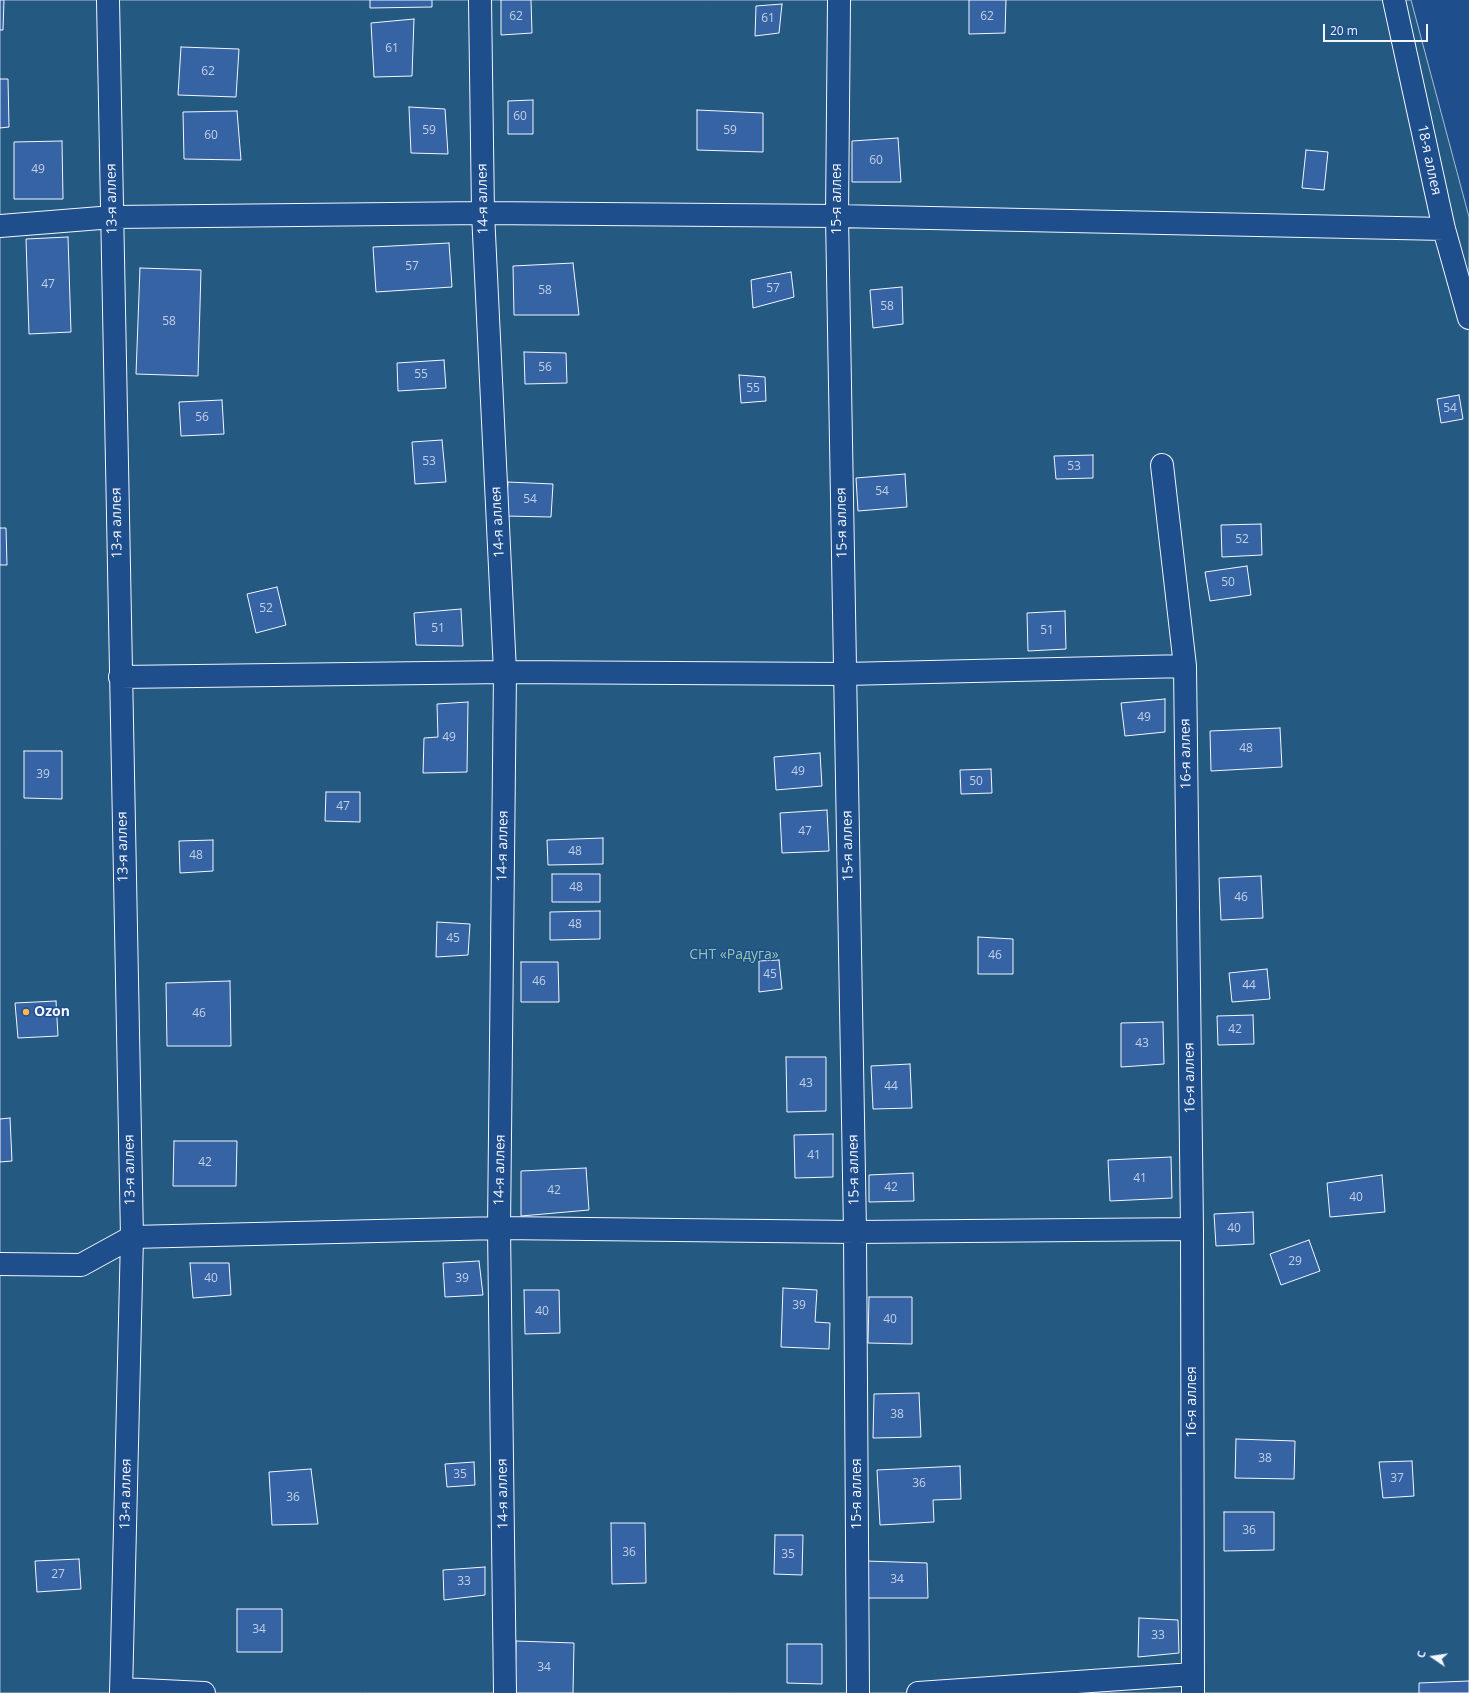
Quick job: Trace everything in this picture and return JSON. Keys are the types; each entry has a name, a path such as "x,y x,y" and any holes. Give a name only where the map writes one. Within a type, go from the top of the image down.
{"street":[{"name":"13-я аллея","path":"108,0 132,1237 121,1691"},
{"name":"14-я аллея","path":"480,0 483,213 505,672 499,1228 505,1693"},
{"name":"15-я аллея","path":"838,0 836,216 855,1232 858,1693"},
{"name":"18-я аллея","path":"1394,0 1444,229 1469,318"},
{"path":"0,226 113,218 483,213 836,216 1444,229"},
{"name":"16-я аллея","path":"1162,465 1184,666 1192,1229 1193,1683"},
{"path":"120,677 505,672 845,674 1184,666"},
{"path":"0,1264 81,1265 132,1237 499,1228 855,1232 1192,1229"},
{"path":"918,1693 1193,1683"},
{"path":"121,1691 204,1693"}],"green space":[{"name":"СНТ «Радуга»","path":"0,0 1411,0 1469,217 1469,1693 0,1693"}],"building":[{"path":"0,0 4,0 3,30 0,30"},
{"path":"370,0 432,0 432,7 370,8"},
{"path":"501,0 531,0 532,33 501,35"},
{"path":"969,0 1006,0 1005,33 969,34"},
{"path":"782,4 779,33 755,36 756,6"},
{"path":"414,19 412,76 374,77 371,23"},
{"path":"181,47 239,49 236,97 178,95"},
{"path":"0,79 8,79 9,127 0,128"},
{"path":"533,100 533,134 508,134 508,101"},
{"path":"409,107 445,109 448,154 411,153"},
{"path":"697,110 763,113 763,152 697,150"},
{"path":"237,111 241,160 184,159 183,112"},
{"path":"898,138 901,182 852,182 852,141"},
{"path":"62,141 63,199 14,199 14,142"},
{"path":"1306,150 1328,152 1324,190 1302,188"},
{"path":"68,237 71,332 29,334 26,239"},
{"path":"449,243 452,287 376,292 373,247"},
{"path":"573,263 579,315 514,315 513,266"},
{"path":"140,268 201,270 198,376 136,374"},
{"path":"791,272 794,297 753,308 751,280"},
{"path":"902,287 903,324 873,328 870,290"},
{"path":"524,352 566,353 567,383 525,384"},
{"path":"444,360 446,388 398,391 397,363"},
{"path":"739,375 765,377 766,401 741,403"},
{"path":"1459,395 1463,419 1441,423 1437,399"},
{"path":"222,400 224,434 181,436 179,402"},
{"path":"442,440 446,482 415,484 412,442"},
{"path":"1093,455 1093,478 1056,479 1054,456"},
{"path":"905,474 907,507 858,511 856,478"},
{"path":"508,482 553,484 551,517 506,516"},
{"path":"1261,524 1262,555 1222,557 1221,525"},
{"path":"0,528 6,528 7,565 0,565"},
{"path":"1247,566 1251,595 1210,601 1205,572"},
{"path":"277,587 286,625 256,633 247,594"},
{"path":"461,609 463,646 416,645 414,613"},
{"path":"1065,611 1066,649 1028,651 1027,613"},
{"path":"1165,699 1165,732 1125,736 1121,703"},
{"path":"468,702 467,772 423,773 424,738 438,737 437,704"},
{"path":"1280,728 1282,767 1211,771 1210,731"},
{"path":"24,751 62,751 62,799 24,798"},
{"path":"820,753 822,786 776,790 774,757"},
{"path":"991,769 992,793 961,794 960,770"},
{"path":"326,792 360,792 360,822 325,821"},
{"path":"827,810 829,851 782,853 780,813"},
{"path":"603,838 603,864 548,865 547,840"},
{"path":"213,840 213,871 180,873 179,841"},
{"path":"552,874 600,874 600,902 552,902"},
{"path":"1261,876 1263,918 1221,920 1219,878"},
{"path":"600,911 600,939 550,940 550,912"},
{"path":"437,922 470,924 468,955 436,957"},
{"path":"978,937 1013,939 1013,974 978,974"},
{"path":"779,960 782,989 759,992 759,961"},
{"path":"521,962 558,962 559,1002 521,1002"},
{"path":"1267,969 1270,999 1232,1002 1229,973"},
{"path":"230,981 231,1046 167,1046 166,983"},
{"path":"56,1001 58,1036 18,1038 15,1003"},
{"path":"1253,1015 1254,1044 1218,1045 1217,1016"},
{"path":"1163,1022 1164,1064 1121,1067 1121,1023"},
{"path":"786,1057 826,1057 826,1111 787,1112"},
{"path":"910,1064 912,1108 873,1109 871,1066"},
{"path":"10,1118 12,1161 0,1162 0,1119"},
{"path":"833,1134 833,1177 795,1178 794,1135"},
{"path":"174,1141 237,1141 236,1186 173,1186"},
{"path":"1171,1157 1172,1198 1110,1201 1108,1160"},
{"path":"586,1168 589,1210 521,1216 521,1171"},
{"path":"913,1173 914,1201 869,1202 869,1175"},
{"path":"1382,1175 1385,1212 1330,1217 1327,1183"},
{"path":"1253,1212 1254,1244 1216,1246 1214,1214"},
{"path":"1309,1240 1320,1271 1281,1285 1270,1254"},
{"path":"479,1261 483,1295 445,1297 443,1263"},
{"path":"190,1263 229,1263 231,1295 193,1298"},
{"path":"783,1288 817,1290 815,1322 830,1323 829,1349 781,1347"},
{"path":"524,1290 559,1290 560,1333 525,1334"},
{"path":"869,1297 912,1297 912,1344 868,1343"},
{"path":"919,1393 921,1437 873,1438 874,1394"},
{"path":"1236,1439 1295,1441 1294,1479 1235,1478"},
{"path":"1412,1461 1414,1496 1383,1498 1379,1462"},
{"path":"474,1462 475,1485 447,1487 445,1464"},
{"path":"960,1466 961,1499 933,1500 934,1522 880,1525 877,1470"},
{"path":"311,1469 318,1524 272,1525 269,1472"},
{"path":"1224,1512 1274,1512 1274,1550 1224,1551"},
{"path":"611,1523 645,1523 646,1583 612,1584"},
{"path":"775,1535 803,1535 802,1575 774,1574"},
{"path":"79,1559 81,1589 37,1592 35,1561"},
{"path":"866,1561 927,1563 928,1598 868,1598"},
{"path":"485,1567 485,1595 444,1600 443,1570"},
{"path":"237,1609 282,1609 282,1652 237,1652"},
{"path":"1139,1618 1178,1620 1179,1653 1138,1657"},
{"path":"516,1641 574,1643 573,1693 515,1693"},
{"path":"787,1644 822,1644 822,1684 787,1683"},
{"path":"1469,1681 1469,1693 1419,1693 1419,1683"}],"place":[{"name":"Ozon","path":"26,1012"}]}
